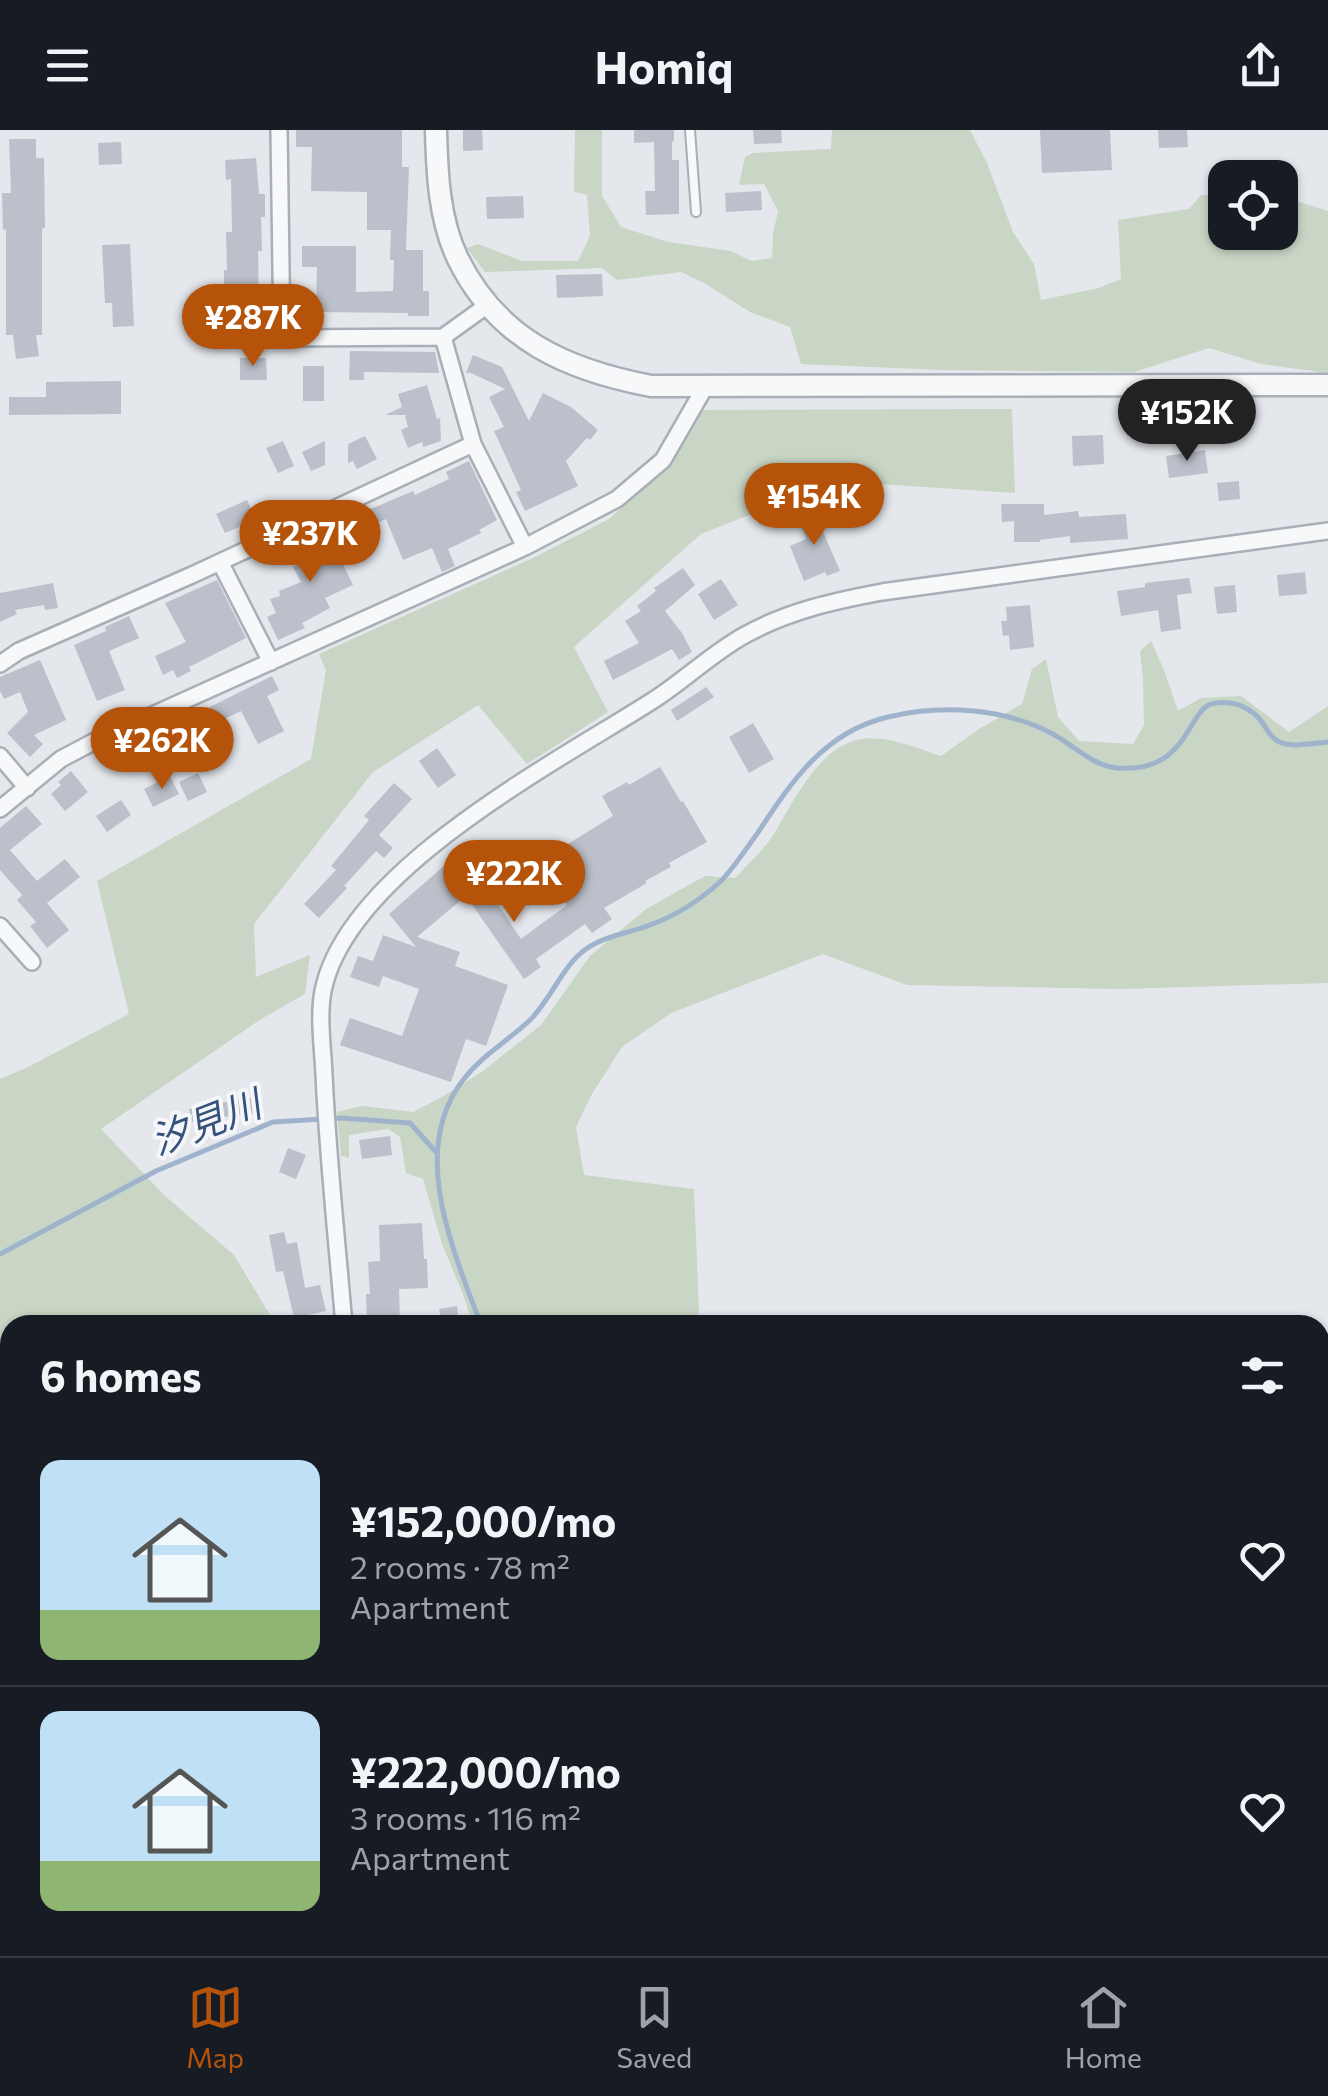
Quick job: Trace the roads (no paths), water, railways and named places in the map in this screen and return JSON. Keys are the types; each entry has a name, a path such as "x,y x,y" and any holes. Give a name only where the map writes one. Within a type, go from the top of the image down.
{"street":[{"path":"280,130 282,338 444,337 489,304"},
{"path":"436,130 441,194 457,257 507,325 528,342 585,371 651,386 1328,385"},
{"path":"444,337 473,444 525,547"},
{"path":"0,809 62,760 97,740 525,547 617,500 662,460 705,387"},
{"path":"0,664 18,651 473,444"},
{"path":"343,1315 326,1126 323,992 351,930 373,902 434,844 498,796 656,699 743,636 812,607 882,592 1328,531"},
{"path":"220,562 271,662"},
{"path":"0,756 27,788"},
{"path":"0,926 32,962"}],"lane":[{"path":"690,130 696,212"}],"waterway":[{"path":"477,1315 449,1234 437,1169 439,1138 447,1108 463,1080 530,1020 570,964 586,949 669,917 720,882 797,778 845,734 865,724 908,713 971,711 1032,725 1108,766 1142,767 1173,751 1206,707 1223,703 1253,712 1281,743 1328,742"},
{"name":"汐見川","path":"0,1254 156,1171 273,1122 341,1118 410,1123 436,1152"}]}
